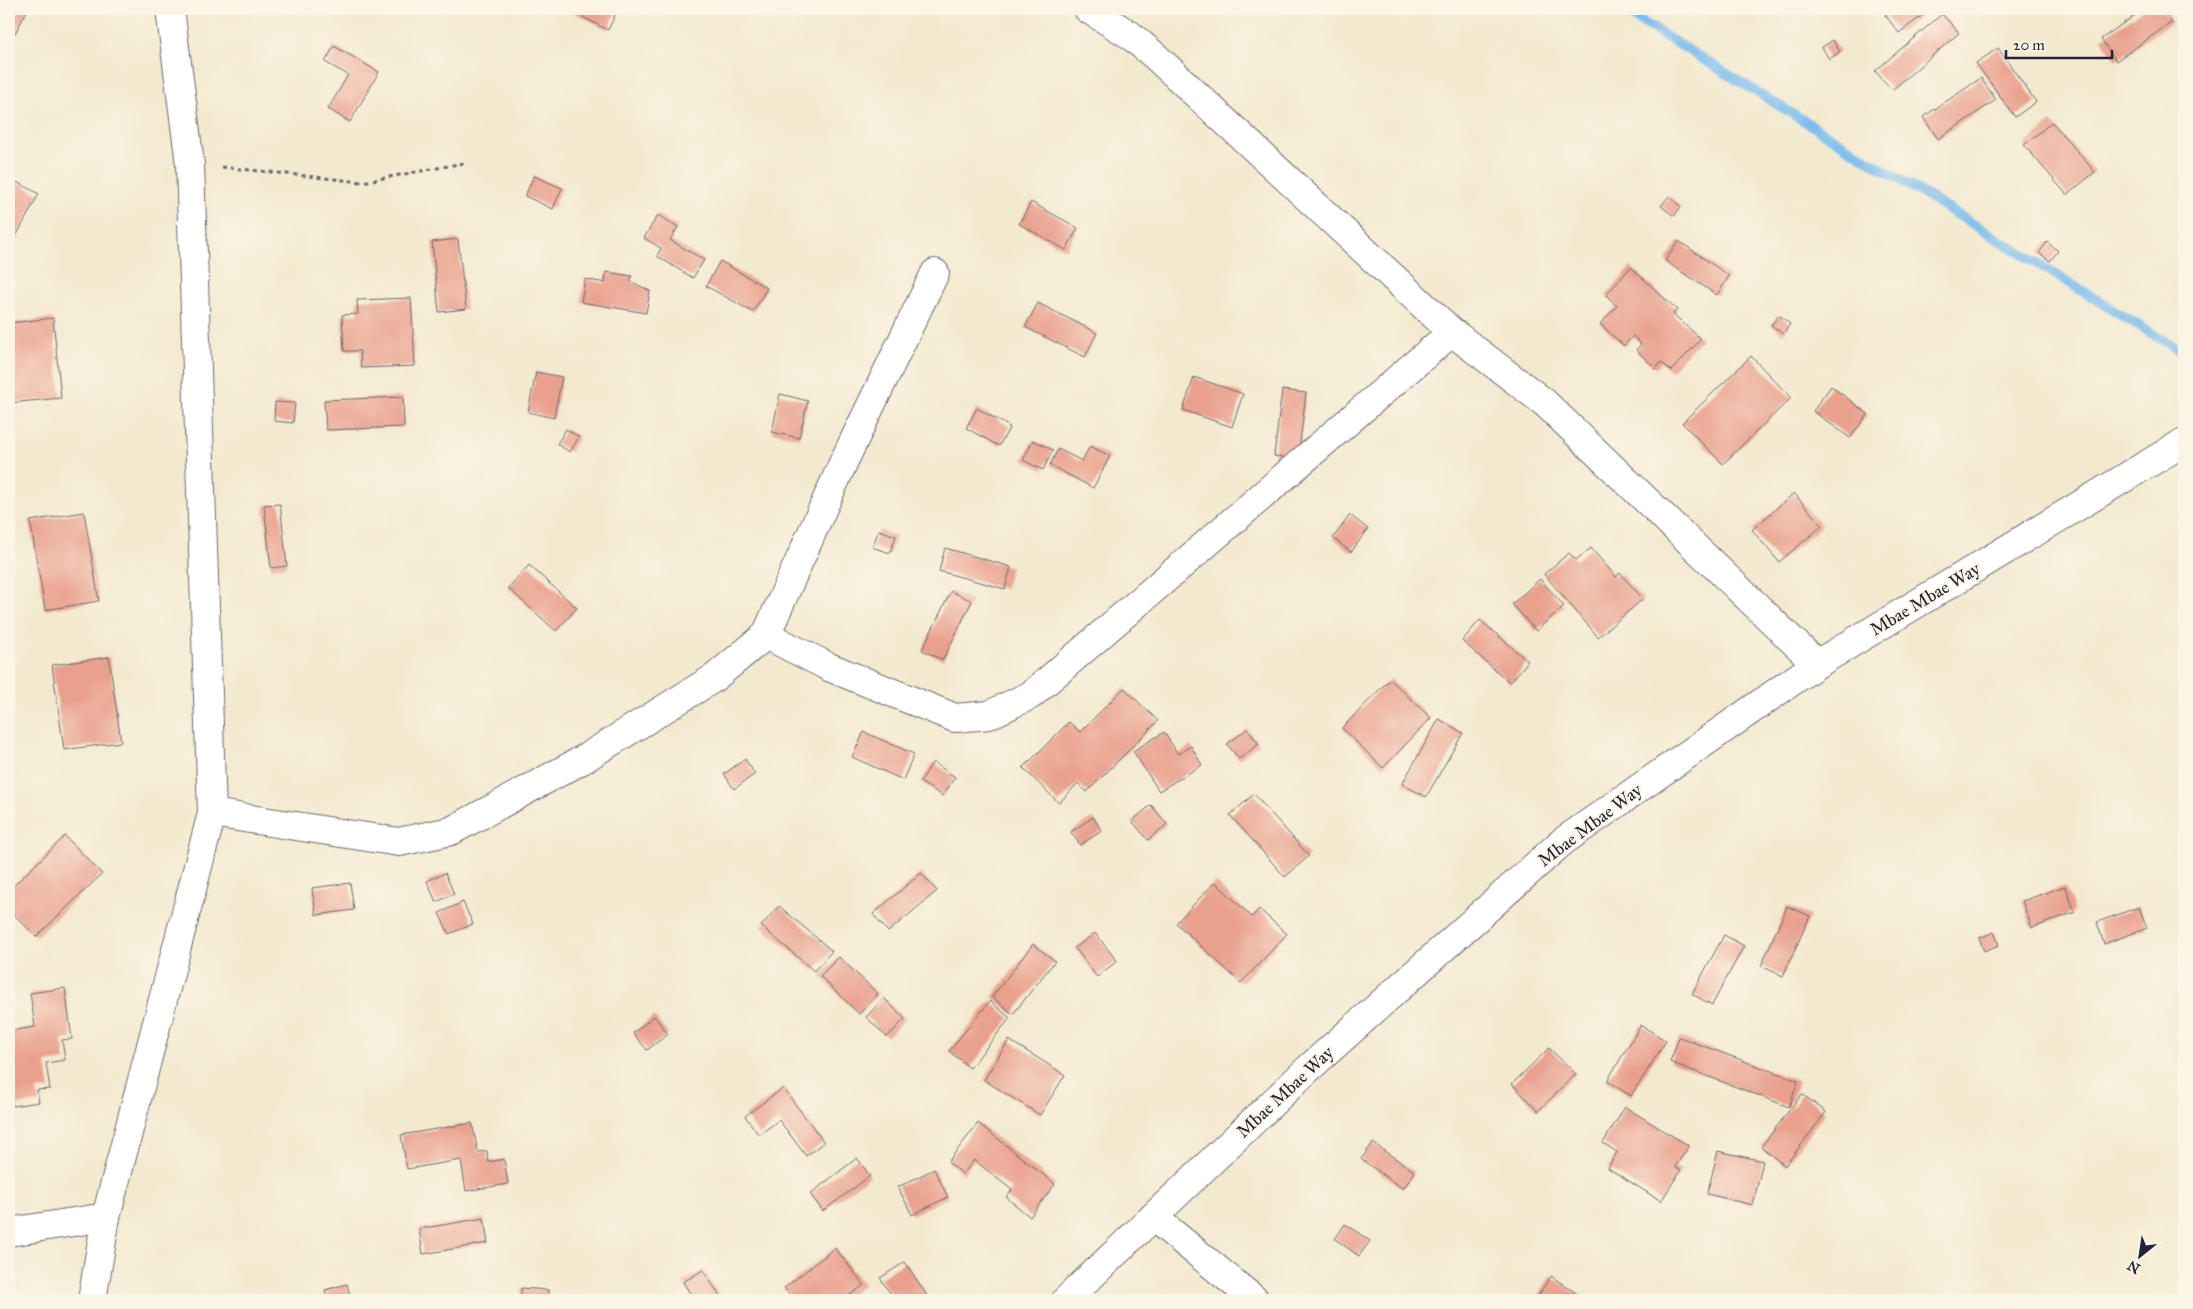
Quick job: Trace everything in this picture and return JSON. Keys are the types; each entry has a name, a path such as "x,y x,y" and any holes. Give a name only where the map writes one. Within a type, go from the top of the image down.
{"street":[{"path":"92,1300 106,1217 212,813 190,164 170,9"},
{"path":"1088,9 1130,35 1155,56 1452,332 1545,403 1817,664"},
{"path":"212,813 399,842 451,831 582,760 714,678 766,635 844,460 935,274"},
{"path":"766,635 829,667 955,718 989,715 1032,695 1452,332"},
{"name":"Mbae Mbae Way","path":"1066,1300 1308,1069 1562,842 1817,664 2184,442"},
{"path":"1153,1216 1255,1300"},
{"path":"9,1232 106,1217"}],"path":[{"path":"190,164 362,182 464,163"}],"building":[{"path":"9,9 28,9 14,35 9,32"},
{"path":"567,9 618,9 608,30"},
{"path":"1894,9 1931,9 1899,33 1885,15"},
{"path":"2144,9 2162,9 2172,22 2116,61 2101,39"},
{"path":"1942,14 1959,33 1892,90 1875,71"},
{"path":"1833,40 1840,52 1829,59 1822,47"},
{"path":"334,46 379,72 350,122 328,109 348,75 325,62"},
{"path":"1998,48 2036,102 2015,117 1976,63"},
{"path":"1981,78 1996,100 1938,139 1923,117"},
{"path":"2052,122 2095,172 2067,195 2024,145"},
{"path":"534,176 562,188 553,209 525,196"},
{"path":"9,178 39,194 14,240 9,237"},
{"path":"1669,196 1681,207 1674,216 1661,206"},
{"path":"1031,202 1078,228 1066,250 1019,224"},
{"path":"658,215 678,227 670,240 704,260 693,278 657,256 661,248 644,238"},
{"path":"458,239 466,309 439,312 432,242"},
{"path":"1679,241 1729,276 1717,295 1665,261"},
{"path":"2047,242 2058,251 2050,261 2039,253"},
{"path":"720,261 767,288 753,312 706,286"},
{"path":"1631,267 1677,310 1673,314 1701,339 1671,371 1661,362 1656,369 1636,350 1641,344 1633,336 1624,346 1600,324 1617,306 1606,295"},
{"path":"606,272 632,276 630,281 650,291 646,313 581,302 585,279 605,283"},
{"path":"411,298 415,366 361,368 360,351 344,351 342,315 358,314 357,300"},
{"path":"1038,303 1097,333 1085,357 1025,327"},
{"path":"1779,315 1790,324 1783,334 1771,325"},
{"path":"53,318 61,398 9,403 9,323"},
{"path":"1751,356 1791,398 1723,464 1682,423"},
{"path":"536,372 562,377 554,418 528,412"},
{"path":"1194,377 1243,394 1232,427 1183,410"},
{"path":"1831,386 1868,414 1850,438 1813,411"},
{"path":"1282,390 1306,393 1298,459 1274,456"},
{"path":"780,394 808,401 799,438 772,432"},
{"path":"403,397 404,427 326,430 324,400"},
{"path":"275,402 295,403 293,423 274,421"},
{"path":"977,408 1010,427 999,446 966,428"},
{"path":"566,429 579,437 570,452 557,444"},
{"path":"1033,440 1053,450 1043,470 1023,460"},
{"path":"1090,446 1110,456 1093,488 1050,465 1058,449 1082,461"},
{"path":"1794,493 1822,526 1779,562 1752,530"},
{"path":"280,504 287,566 271,568 264,505"},
{"path":"84,512 99,601 45,610 30,521"},
{"path":"1350,515 1368,529 1351,552 1333,538"},
{"path":"879,530 896,536 890,553 872,547"},
{"path":"945,548 1011,567 1005,589 939,571"},
{"path":"1591,548 1616,577 1620,573 1643,599 1598,637 1544,574 1569,553 1576,560"},
{"path":"529,565 577,608 556,631 508,588"},
{"path":"1540,579 1564,606 1536,631 1512,604"},
{"path":"951,591 972,601 943,660 922,650"},
{"path":"1480,620 1528,661 1510,683 1462,641"},
{"path":"109,657 121,742 64,750 52,665"},
{"path":"1390,679 1431,718 1383,768 1342,728"},
{"path":"1124,688 1158,721 1087,792 1078,783 1059,803 1023,768 1069,722 1080,732"},
{"path":"1439,719 1463,733 1426,797 1402,784"},
{"path":"1247,729 1259,744 1239,759 1227,744"},
{"path":"864,732 914,754 903,780 852,757"},
{"path":"1164,732 1178,754 1191,746 1202,765 1159,791 1133,751"},
{"path":"745,759 755,774 734,789 724,774"},
{"path":"933,762 955,777 943,796 920,782"},
{"path":"1254,794 1309,856 1285,877 1230,815"},
{"path":"1151,805 1167,824 1148,840 1132,821"},
{"path":"1093,817 1102,831 1080,845 1071,832"},
{"path":"65,836 102,874 36,937 9,909 9,890"},
{"path":"445,873 454,894 436,902 427,881"},
{"path":"921,873 937,891 888,932 873,914"},
{"path":"1215,882 1252,917 1259,909 1287,934 1241,983 1176,923"},
{"path":"350,883 354,910 316,915 312,888"},
{"path":"2065,886 2075,912 2032,928 2022,901"},
{"path":"463,902 473,924 449,934 439,913"},
{"path":"779,906 832,951 814,971 761,926"},
{"path":"1787,906 1810,916 1783,976 1761,966"},
{"path":"2139,907 2147,928 2104,944 2097,922"},
{"path":"1994,932 1999,945 1984,951 1979,938"},
{"path":"1095,933 1117,961 1097,977 1075,948"},
{"path":"1724,935 1744,946 1712,1005 1692,994"},
{"path":"1033,944 1055,961 1013,1014 992,997"},
{"path":"839,957 878,994 859,1014 820,976"},
{"path":"65,988 72,1039 62,1040 65,1060 46,1063 50,1089 37,1090 39,1102 13,1106 9,1092 9,1031 35,1027 30,993"},
{"path":"884,998 905,1019 887,1037 866,1017"},
{"path":"990,1001 1010,1018 970,1068 949,1051"},
{"path":"654,1016 668,1034 647,1050 633,1033"},
{"path":"1641,1025 1666,1041 1631,1096 1607,1081"},
{"path":"1679,1037 1798,1081 1789,1107 1670,1062"},
{"path":"1009,1040 1065,1075 1040,1115 984,1080"},
{"path":"1549,1048 1576,1074 1538,1111 1512,1084"},
{"path":"783,1088 824,1142 806,1156 779,1120 759,1135 745,1116"},
{"path":"1802,1094 1826,1112 1785,1166 1761,1147"},
{"path":"1625,1107 1689,1146 1675,1167 1681,1170 1661,1201 1608,1168 1617,1152 1603,1143"},
{"path":"472,1123 478,1152 487,1151 488,1162 504,1159 508,1184 466,1191 461,1160 407,1169 401,1135"},
{"path":"978,1123 1055,1184 1030,1217 1006,1197 1012,1190 974,1160 963,1174 948,1162"},
{"path":"1373,1143 1415,1172 1403,1189 1361,1159"},
{"path":"1718,1151 1763,1161 1753,1205 1707,1194"},
{"path":"857,1158 870,1176 823,1211 810,1194"},
{"path":"934,1169 948,1197 912,1215 898,1187"},
{"path":"484,1218 488,1243 423,1254 419,1229"},
{"path":"1345,1224 1370,1241 1359,1256 1335,1239"},
{"path":"835,1248 864,1285 843,1300 794,1300 784,1288"},
{"path":"905,1262 930,1300 895,1300 880,1278"},
{"path":"703,1270 722,1299 694,1300 683,1282"},
{"path":"1551,1276 1586,1300 1535,1300"},
{"path":"347,1284 351,1300 327,1300 325,1290"},
{"path":"521,1288 548,1290 548,1300 521,1300"}],"waterway":[{"path":"1621,9 2184,353"}]}
